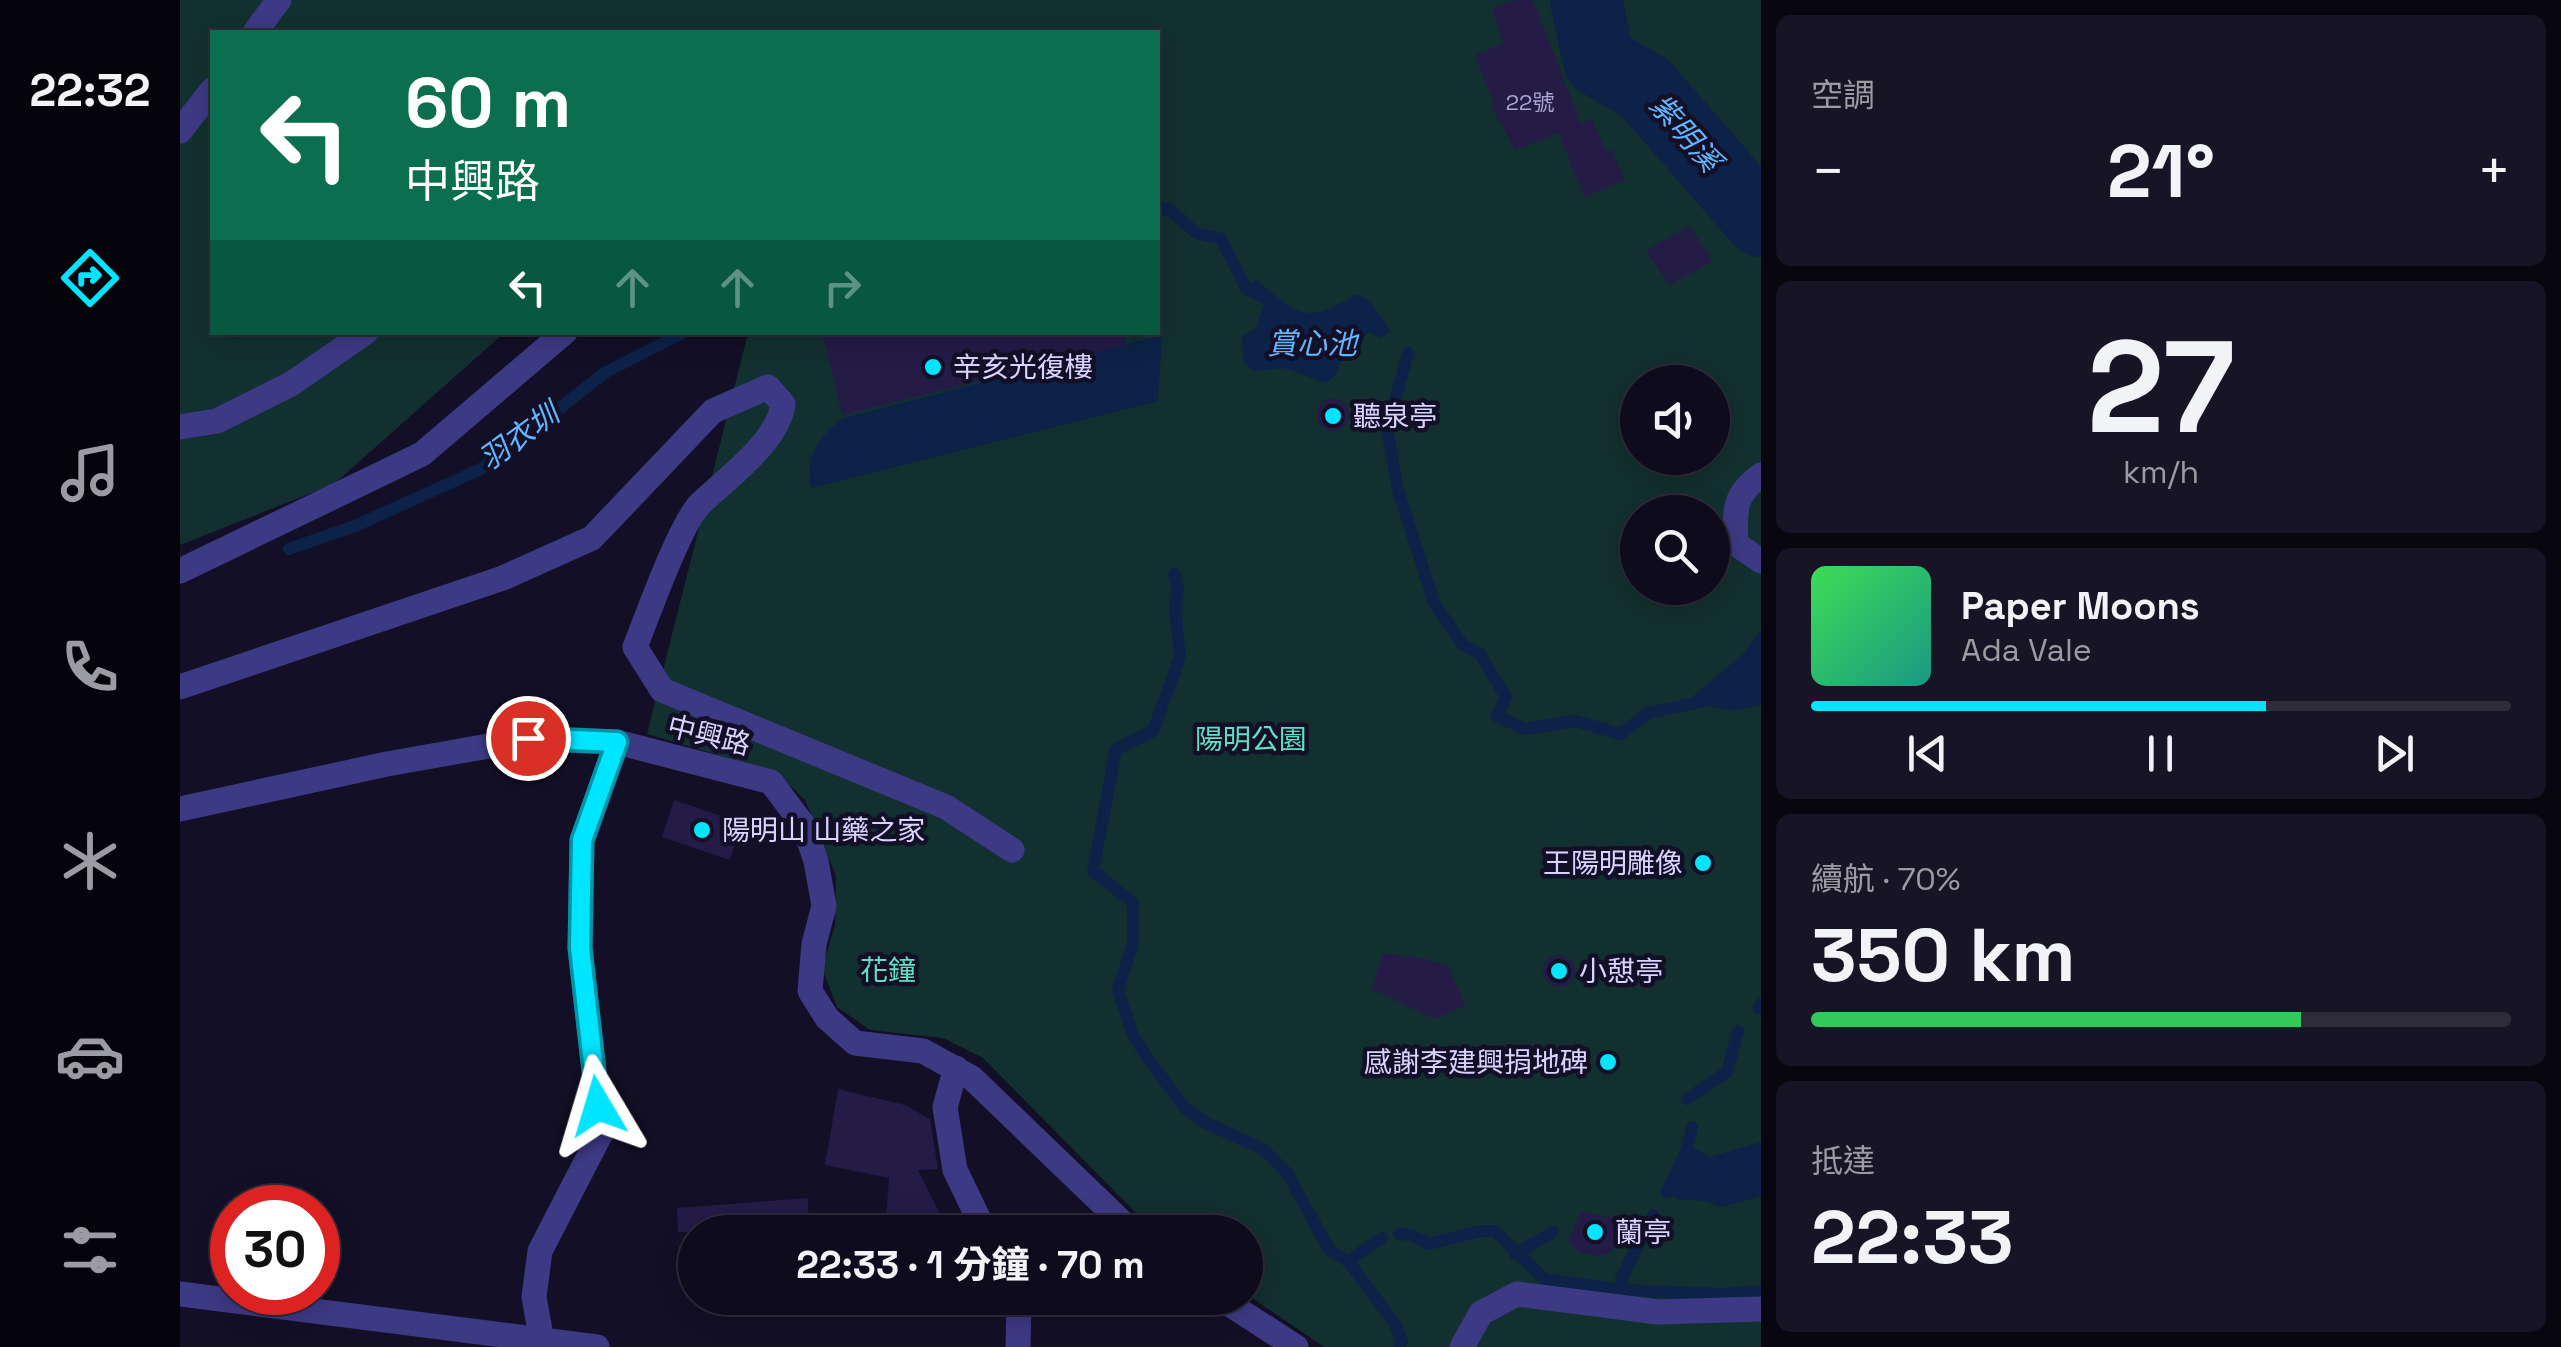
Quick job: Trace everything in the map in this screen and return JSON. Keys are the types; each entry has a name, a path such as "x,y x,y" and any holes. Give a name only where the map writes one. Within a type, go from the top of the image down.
{"street":[{"path":"256,30 279,0"},
{"path":"180,132 210,93"},
{"path":"180,426 217,421 291,384 362,335"},
{"path":"180,571 422,454 561,335"},
{"path":"180,686 503,578 592,538 712,411 768,387 782,404 780,422 727,482 696,508 635,647 662,690 946,808 1012,850"},
{"path":"1761,476 1743,488 1735,510 1736,544 1761,561"},
{"name":"中興路","path":"180,808 528,738 617,742 771,782 804,826 816,861 824,906 814,944 810,990 827,1018 855,1043 922,1051 972,1078 1114,1215"},
{"path":"544,1345 534,1297 540,1251 601,1133 580,948 582,840 617,742"},
{"path":"956,1068 946,1107 955,1170 977,1215"},
{"path":"180,1294 544,1345 597,1347"},
{"path":"1462,1347 1481,1313 1516,1294 1658,1312 1761,1309"},
{"path":"1018,1347 1019,1315"},
{"path":"1246,1315 1296,1347"}],"green space":[{"name":"陽明公園","path":"180,0 1761,0 1761,1347 1324,1347 1263,1305 1263,1215 1138,1215 983,1058 943,1038 870,1030 837,1007 822,968 835,925 836,876 805,800 776,772 647,734 747,335 1160,335 1160,30 210,30 210,335 502,335 334,484 180,545"}],"water":[{"name":"賞心池","path":"1256,280 1303,312 1325,310 1357,294 1371,302 1390,331 1381,338 1370,332 1347,348 1334,377 1326,383 1285,368 1253,371 1244,363 1242,337 1256,328 1264,304 1244,295"},
{"path":"1162,335 1158,401 811,488 814,449 841,419"},
{"path":"1761,630 1761,705 1734,710 1699,705 1693,696 1743,654"},
{"path":"1761,1142 1761,1196 1721,1207 1706,1201 1676,1199 1667,1192 1666,1187 1687,1149 1710,1157"}],"building":[{"path":"1513,0 1533,0 1581,124 1515,150 1491,105 1494,104 1475,55 1503,43 1492,9"},
{"path":"1592,119 1606,151 1612,149 1625,180 1584,197 1559,133"},
{"path":"1690,226 1712,261 1669,285 1646,250"},
{"name":"辛亥光復樓","path":"823,335 1125,335 1126,345 842,415"},
{"name":"聽泉亭","path":"1333,399 1345,403 1349,415 1345,427 1333,431 1321,427 1317,415 1321,403"},
{"name":"陽明山 山藥之家","path":"674,800 742,823 730,860 662,837"},
{"path":"1383,953 1427,959 1449,967 1465,1006 1434,1019 1372,989"},
{"name":"小憇亭","path":"1559,955 1570,960 1575,971 1570,982 1559,987 1548,982 1543,971 1548,960"},
{"path":"838,1089 905,1105 930,1119 938,1169 918,1170 940,1215 886,1215 889,1178 825,1165"},
{"path":"808,1198 808,1215 678,1215 678,1232 677,1208"},
{"name":"蘭亭","path":"1581,1212 1615,1218 1620,1238 1611,1252 1598,1256 1579,1252 1568,1241"}],"waterway":[{"name":"紫明溪","path":"1586,0 1599,61 1645,88 1761,221"},
{"name":"羽衣圳","path":"1160,208 1170,210 1196,233 1221,239 1246,288 1259,293"},
{"name":"羽衣圳","path":"289,549 355,526 481,469 606,372 679,335"},
{"path":"1408,353 1387,430 1398,490 1434,603 1463,645 1480,654 1506,697 1497,716 1525,729 1575,721 1621,734 1648,713 1710,700"},
{"path":"1174,574 1180,657 1153,731 1116,749 1093,871 1133,903 1133,943 1118,990 1133,1035 1185,1108 1208,1124 1263,1149 1287,1173 1330,1251 1348,1261 1395,1324 1402,1342 1400,1347"},
{"path":"1759,1008 1761,1004"},
{"path":"1687,1099 1727,1072 1738,1031"},
{"path":"1667,1192 1687,1149 1692,1127"},
{"path":"1399,1234 1429,1244 1495,1231 1544,1279 1623,1290 1621,1279 1653,1215"},
{"path":"1515,1254 1553,1232"},
{"path":"1348,1261 1382,1238"},
{"path":"1623,1290 1723,1294 1761,1291"}],"place":[{"name":"辛亥光復樓","path":"933,367"},
{"name":"聽泉亭","path":"1333,416"},
{"name":"陽明山 山藥之家","path":"702,830"},
{"name":"王陽明雕像","path":"1703,863"},
{"name":"小憇亭","path":"1559,971"},
{"name":"感謝李建興捐地碑","path":"1608,1062"},
{"name":"蘭亭","path":"1595,1232"}],"route":[{"path":"528,738 617,742 582,840 580,948 598,1106"}],"park label":[{"name":"花鐘","path":"888,970"}]}
